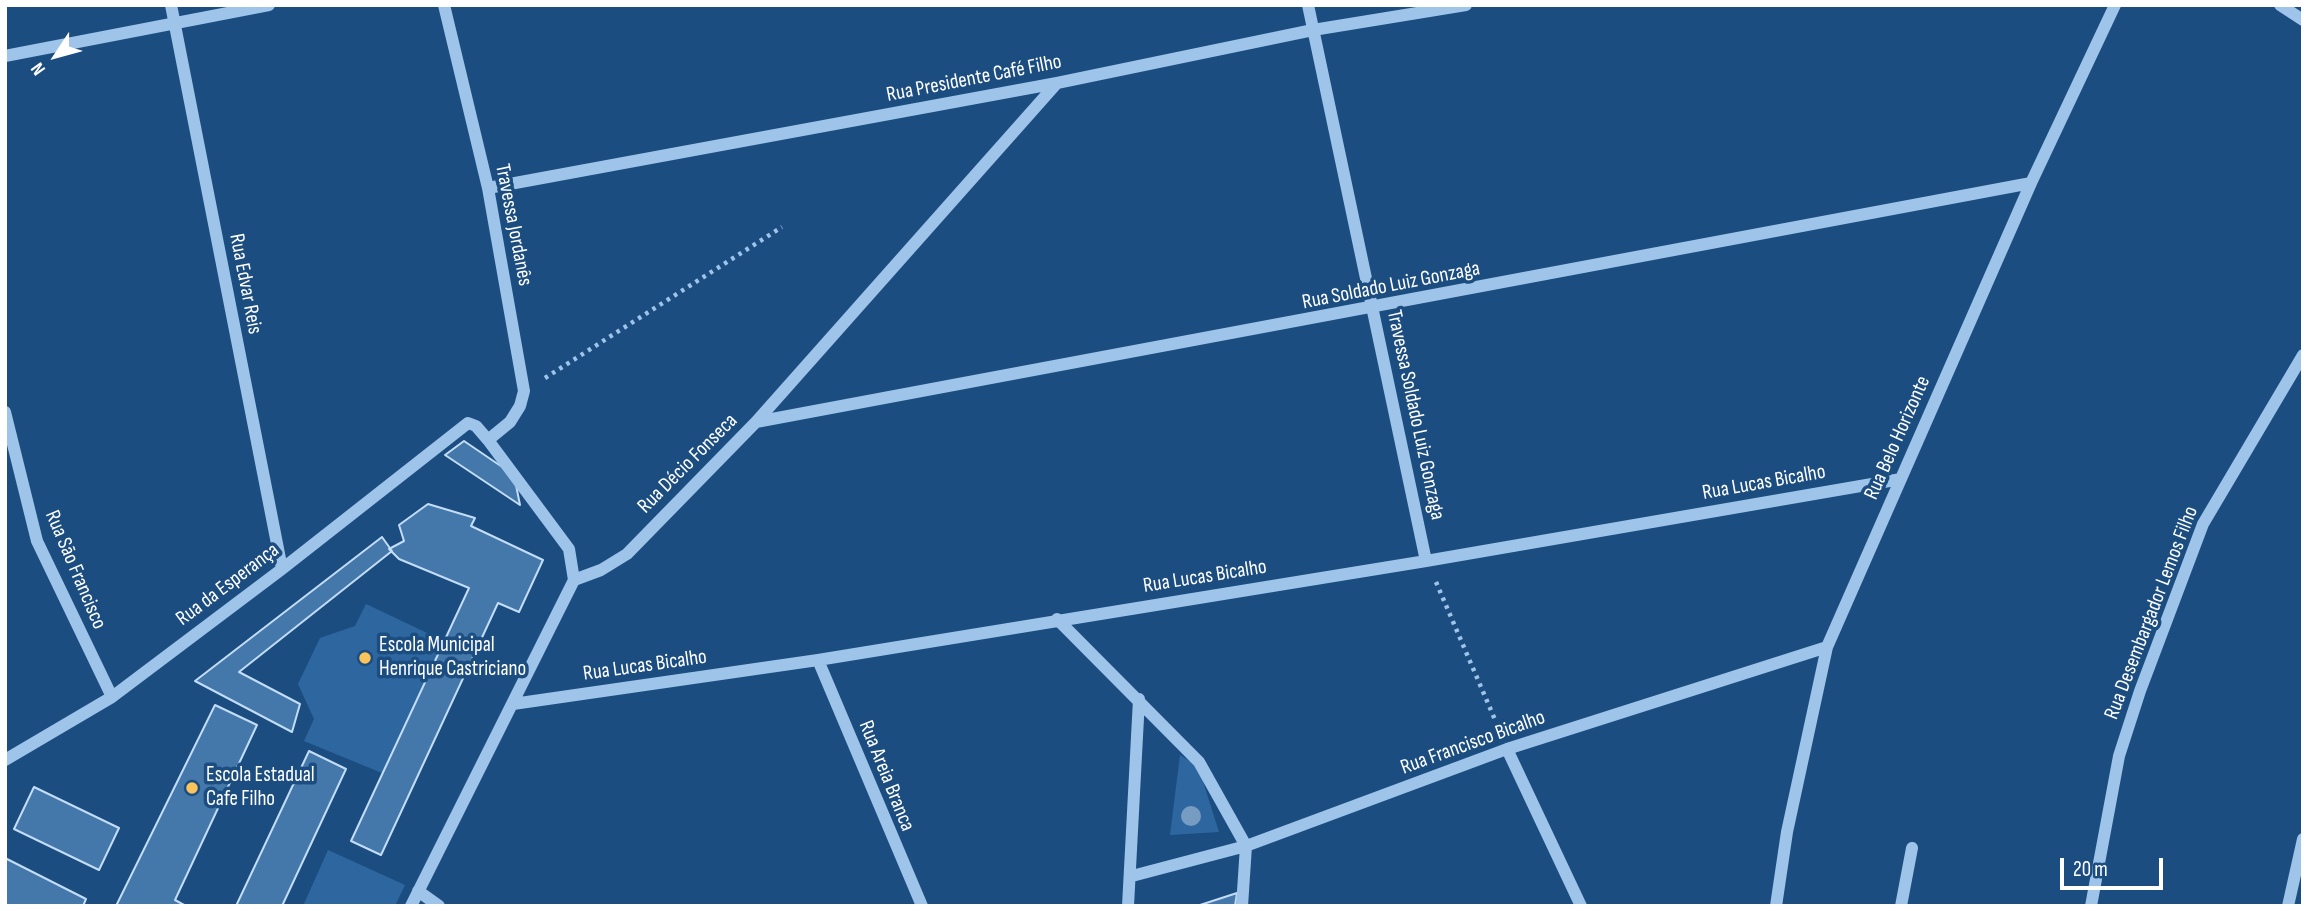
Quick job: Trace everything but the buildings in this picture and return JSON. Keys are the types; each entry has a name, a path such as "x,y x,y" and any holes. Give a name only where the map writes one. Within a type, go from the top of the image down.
{"street":[{"name":"Rua Edvar Reis","path":"171,5 282,569"},
{"path":"5,56 173,21 270,5"},
{"name":"Travessa Jordanês","path":"444,5 488,188 524,391"},
{"name":"Travessa Soldado Luiz Gonzaga","path":"1308,5 1426,561"},
{"name":"Rua Presidente Café Filho","path":"488,188 1057,83 1313,30 1466,5"},
{"name":"Rua Belo Horizonte","path":"1776,906 1787,832 1827,647 2031,183 2115,5"},
{"path":"2280,5 2303,20"},
{"name":"Rua Décio Fonseca","path":"574,580 601,570 626,554 756,422 1057,83"},
{"name":"Rua Soldado Luiz Gonzaga","path":"756,422 1373,309 2031,183"},
{"name":"Rua Desembargador Lemos Filho","path":"2091,906 2119,756 2140,691 2203,524 2303,355"},
{"path":"411,906 574,580 569,549 488,440 510,422 520,406 524,391"},
{"name":"Rua São Francisco","path":"5,412 37,541 112,697"},
{"name":"Rua da Esperança","path":"5,760 112,697 282,569 463,425 472,423 488,440"},
{"name":"Rua Lucas Bicalho","path":"513,704 818,660 1426,561 1901,479"},
{"path":"1057,619 1199,762 1246,846 1242,906"},
{"name":"Rua Francisco Bicalho","path":"1132,876 1246,846 1507,749 1827,647"},
{"name":"Rua Areia Branca","path":"818,660 901,863 922,906"},
{"path":"1128,906 1132,876 1139,699"},
{"path":"1507,749 1581,906"},
{"path":"2288,906 2303,839"},
{"path":"1901,906 1912,848"},
{"path":"418,891 439,906"}],"path":[{"path":"524,391 782,228"},
{"path":"1426,561 1507,749"}],"shaded area":[{"path":"366,604 444,641 382,773 304,741 314,719 298,684 320,638 355,626"},
{"path":"1180,755 1198,766 1219,832 1170,835"},
{"path":"328,850 405,885 395,906 303,906"}],"place":[{"name":"Escola Municipal Henrique Castriciano","path":"365,658"},
{"name":"Escola Estadual Cafe Filho","path":"192,788"}]}
